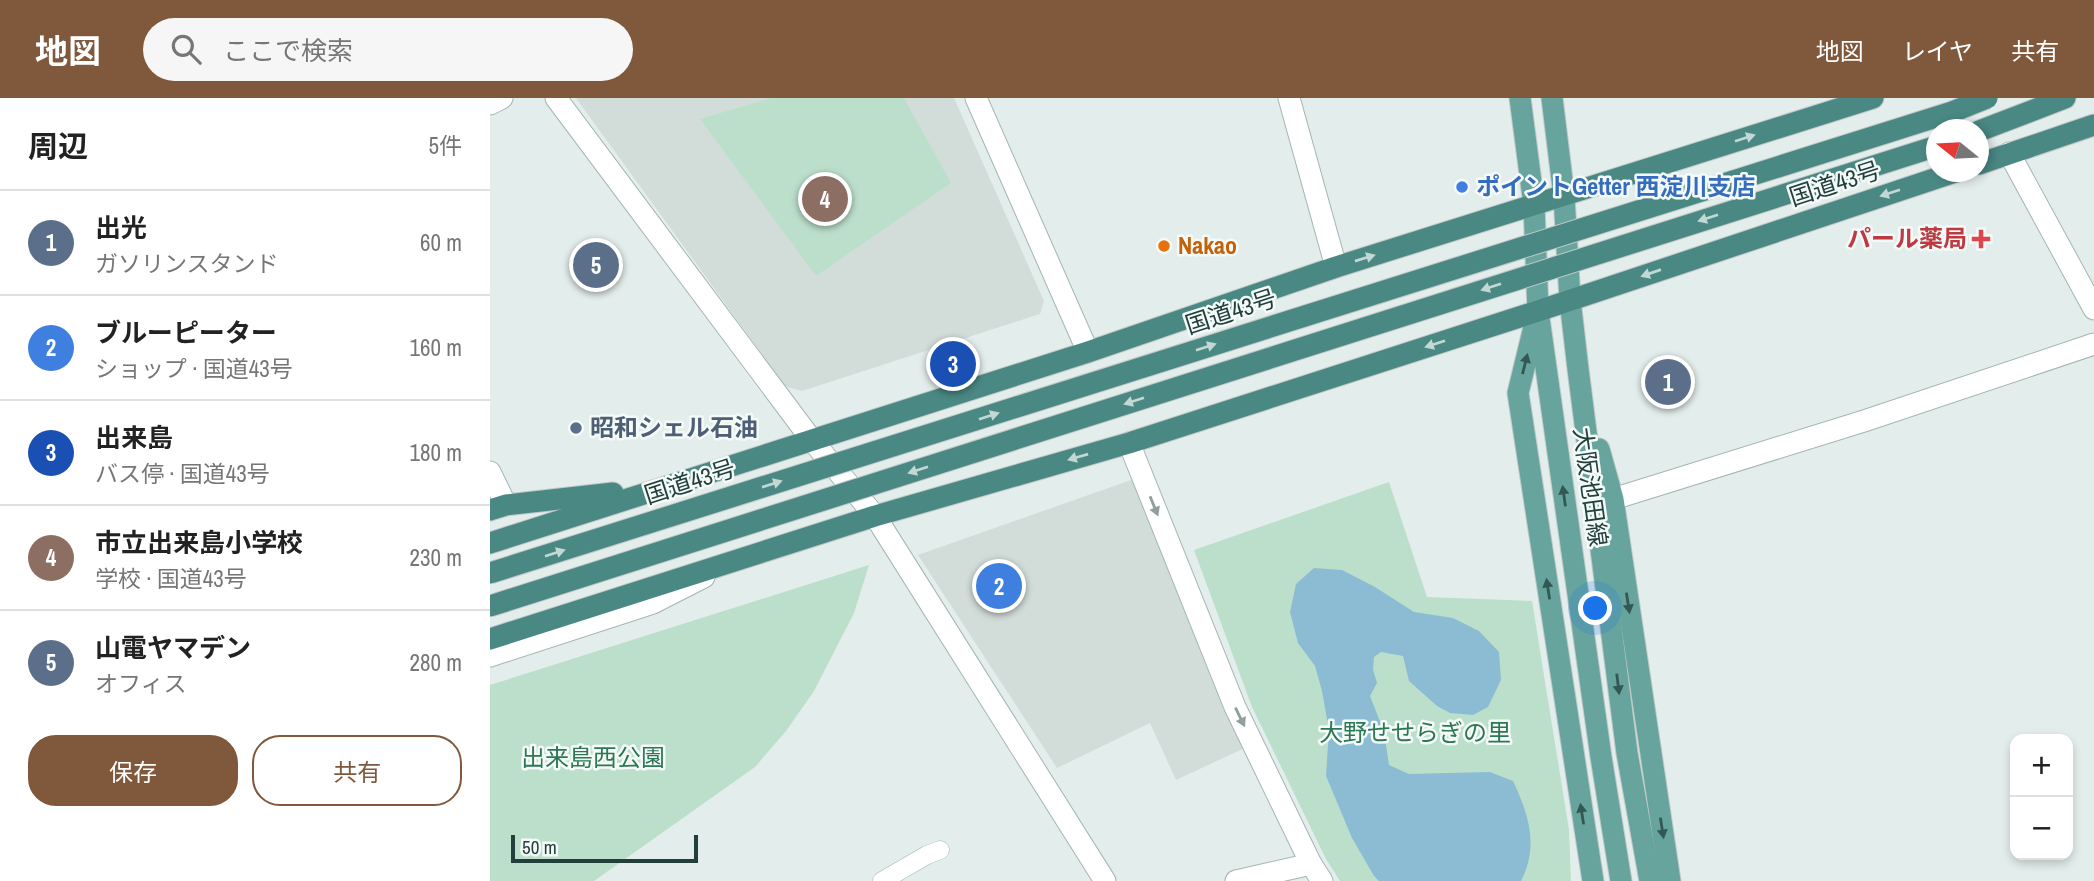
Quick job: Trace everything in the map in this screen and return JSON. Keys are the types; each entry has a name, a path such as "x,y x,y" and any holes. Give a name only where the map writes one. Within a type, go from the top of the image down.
{"highway":[{"name":"国道43号","path":"490,543 1088,352 1336,267 1873,98"},
{"name":"国道43号","path":"490,573 1926,120 1987,98"},
{"path":"1989,127 2065,98"},
{"path":"1989,160 2094,125"},
{"name":"国道43号","path":"490,606 1926,149"},
{"name":"国道43号","path":"490,639 875,516 1129,443 1926,182"},
{"path":"498,507 655,489"}],"main road":[{"name":"大阪池田線","path":"1520,98 1534,205 1538,311 1621,881"},
{"name":"大阪池田線","path":"1552,98 1564,196 1570,300 1578,369 1627,753 1650,881"},
{"path":"1538,311 1518,393 1592,881"},
{"path":"1578,369 1613,499 1670,881"}],"street":[{"path":"490,104 502,98"},
{"path":"556,98 811,439 875,516 1077,847 1105,881"},
{"path":"976,98 1088,352"},
{"path":"1289,98 1336,267"},
{"path":"2009,153 2094,309"},
{"path":"1613,499 1851,425 2094,344"},
{"path":"1129,443 1235,707 1316,873 1236,881"},
{"path":"490,472 498,507"},
{"path":"490,656 653,603 728,565"},
{"path":"882,881 926,855 940,850"}],"shaded area":[{"path":"576,98 954,98 1044,301 1040,314 802,391 785,386"},
{"path":"1134,479 1249,746 1176,780 1150,723 1057,768 918,555"}],"green space":[{"path":"771,98 904,98 951,183 816,276 700,119"},
{"name":"大野せせらぎの里","path":"1389,482 1427,597 1532,601 1569,830 1571,881 1340,881 1326,859 1252,707 1194,550"},
{"name":"出来島西公園","path":"869,565 854,613 814,691 786,731 755,767 594,881 490,881 490,685"}],"water":[{"path":"1314,568 1342,570 1414,612 1453,618 1479,631 1499,652 1501,680 1488,707 1473,715 1450,713 1437,706 1409,681 1403,656 1381,652 1374,657 1373,670 1377,683 1370,696 1384,732 1389,765 1409,774 1490,772 1513,781 1524,806 1531,843 1521,881 1379,881 1374,876 1352,838 1326,776 1329,730 1322,691 1315,666 1298,643 1290,612 1296,584"}],"place":[{"name":"ポイントGetter 西淀川支店","path":"1462,187"},
{"name":"市立出来島小学校","path":"825,199"},
{"name":"パール薬局","path":"1981,239"},
{"name":"Nakao","path":"1164,246"},
{"name":"山電ヤマデン","path":"596,265"},
{"name":"出来島","path":"953,364"},
{"name":"出光","path":"1668,382"},
{"name":"昭和シェル石油","path":"576,428"},
{"name":"ブルーピーター","path":"999,586"}]}
